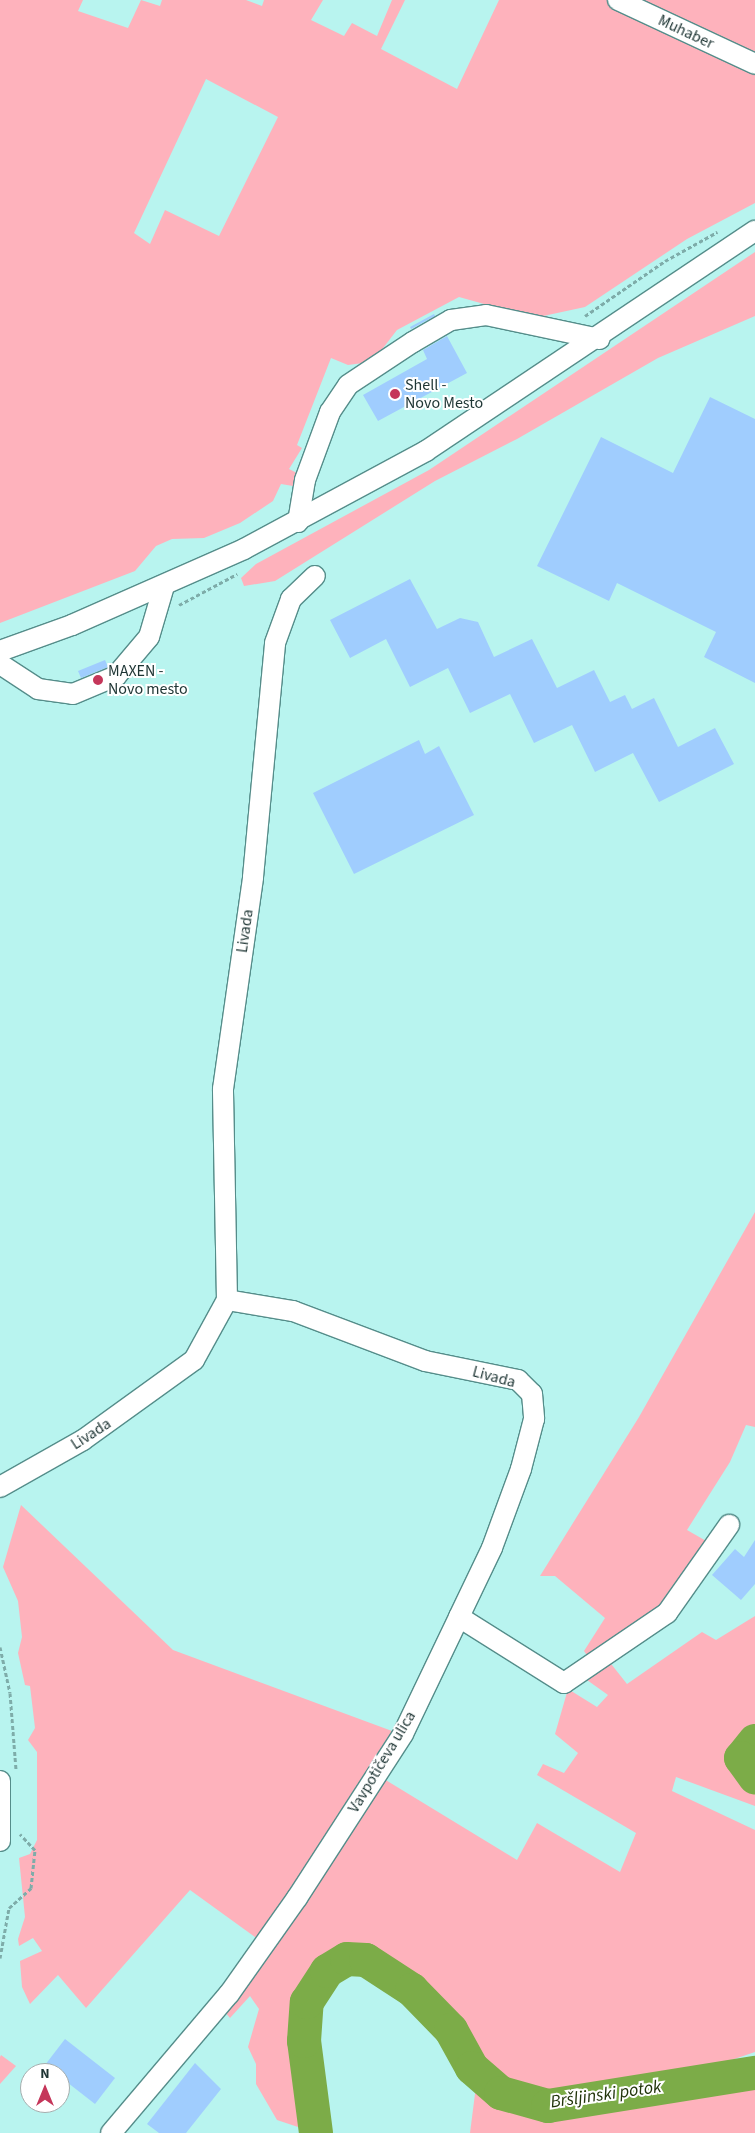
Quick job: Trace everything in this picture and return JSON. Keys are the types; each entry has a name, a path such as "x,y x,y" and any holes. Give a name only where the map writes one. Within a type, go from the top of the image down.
{"street":[{"name":"Muhaber","path":"618,0 755,64"},
{"path":"0,651 164,586 298,522 426,451 600,339 755,231"},
{"path":"298,522 305,480 330,412 348,385 414,342 451,320 486,315 600,339"},
{"name":"Livada","path":"0,1486 83,1440 194,1360 226,1300 223,1089 254,867 275,643 291,599 315,576"},
{"path":"0,664 38,688 73,694 116,676 149,637 164,586"},
{"name":"Livada","path":"226,1300 293,1311 425,1361 518,1380 532,1394 534,1419 521,1469 492,1548 459,1617"},
{"path":"459,1617 564,1683 667,1612 729,1525"},
{"name":"Vavpotičeva ulica","path":"111,2133 229,1994 297,1898 403,1734 459,1617"},
{"path":"0,1781 0,1841"}],"path":[{"path":"580,318 665,260 723,229"}],"shaded area":[{"path":"0,0 83,0 78,11 128,28 141,0 160,6 162,0 246,0 262,6 264,0 323,0 311,20 344,36 352,23 377,36 392,0 405,0 381,49 457,89 499,0 611,0 755,71 755,203 687,239 585,307 534,318 459,297 397,330 380,352 363,363 348,365 331,358 297,445 302,448 289,469 297,473 293,486 281,484 273,501 240,523 204,538 172,539 156,546 135,571 0,623","holes":["206,79 278,117 219,236 165,210 150,244 134,233"]},
{"path":"639,0 755,0 755,58"},
{"path":"755,252 755,316 658,358 517,439 435,481 275,581 244,586 241,578 256,564 429,470"},
{"path":"755,1212 755,1427 746,1425 730,1462 687,1530 708,1542 659,1607 589,1658 584,1651 605,1618 555,1576 540,1576 639,1417"},
{"path":"21,1505 173,1650 392,1731 259,1940 190,1890 86,2008 58,1975 30,2004 22,1987 20,1961 42,1951 33,1938 19,1946 18,1939 25,1917 19,1858 30,1854 37,1840 37,1752 28,1740 35,1728 30,1686 25,1685 18,1653 22,1637 18,1601 3,1567"},
{"path":"755,1616 755,1806 676,1777 672,1791 755,1830 755,2052 687,2075 627,2085 550,2095 511,2088 481,2064 472,2039 459,2023 399,1971 360,1952 333,1959 323,1968 301,2000 297,2039 307,2130 277,2120 256,2084 256,2064 248,2047 259,2009 250,1996 230,2018 224,2011 384,1779 517,1860 537,1823 620,1872 636,1833 537,1775 543,1764 564,1773 578,1753 555,1734 568,1689 597,1707 608,1695 587,1680 590,1671 608,1660 627,1684 702,1632 716,1640"},
{"path":"1,2055 16,2066 0,2084 0,2057"},
{"path":"755,2073 755,2133 470,2133 476,2086 539,2112 574,2113 688,2093"}],"building":[{"path":"434,314 435,316 411,329 410,327"},
{"path":"447,336 467,373 378,421 363,395 427,359 423,350"},
{"path":"710,397 755,419 755,683 704,657 716,632 617,583 609,601 537,566 601,437 673,473"},
{"path":"410,579 437,629 460,618 478,622 494,657 532,639 557,688 594,670 610,702 625,695 632,709 654,698 678,747 715,728 734,764 659,802 633,753 595,772 572,725 534,743 510,694 470,713 448,668 410,687 386,639 350,658 330,620"},
{"path":"105,660 108,667 81,678 78,671"},
{"path":"419,740 425,754 439,746 474,815 354,874 313,793"},
{"path":"755,1540 755,1584 741,1600 712,1575 735,1549 744,1557"},
{"path":"65,2039 115,2078 95,2104 70,2084 70,2063 47,2063"},
{"path":"195,2063 221,2089 186,2133 159,2133 147,2124"}],"waterway":[{"name":"Bršljinski potok","path":"755,1741 741,1758 755,1777"},
{"name":"Bršljinski potok","path":"316,2133 304,2041 307,2002 327,1971 347,1959 366,1960 412,1990 451,2030 472,2068 501,2093 548,2106 755,2073"}],"place":[{"name":"Shell - Novo Mesto","path":"395,394"},
{"name":"MAXEN - Novo mesto","path":"98,680"}]}
